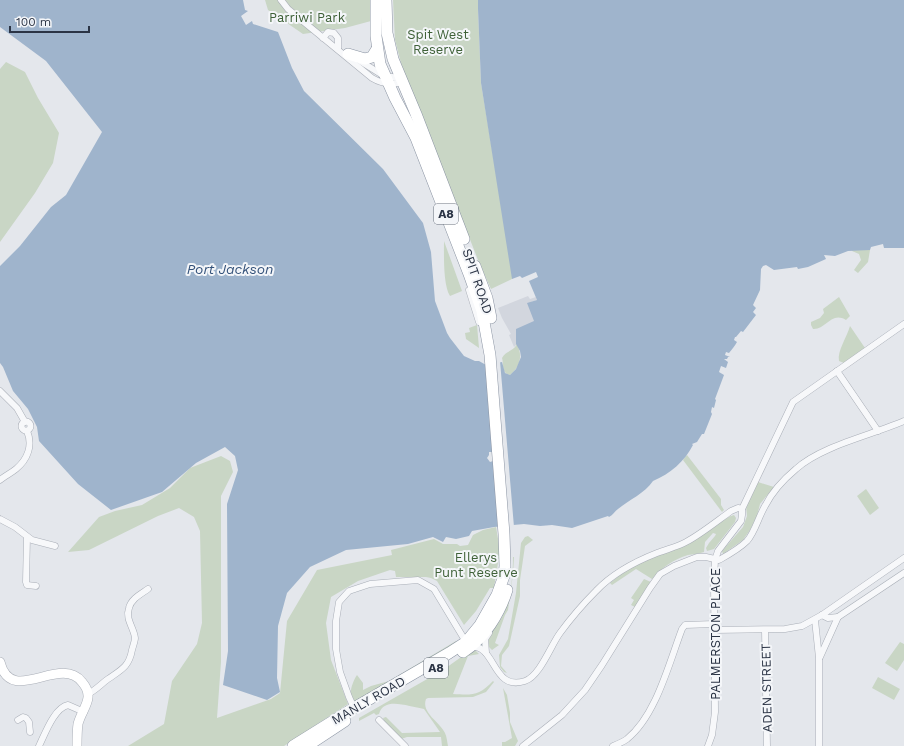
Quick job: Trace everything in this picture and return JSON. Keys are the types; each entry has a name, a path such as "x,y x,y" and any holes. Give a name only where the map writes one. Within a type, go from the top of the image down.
{"highway":[{"name":"SPIT ROAD","path":"376,0 375,19 377,50 386,80 416,138 469,274 482,311 493,355"},
{"name":"SPIT ROAD","path":"386,0 386,16 393,59 416,114 487,298 492,325 507,534 511,565 510,577 502,603"},
{"path":"342,51 365,59 372,57 377,50"},
{"name":"MANLY ROAD","path":"468,645 501,587 505,566 507,534"},
{"name":"MANLY ROAD","path":"293,746 468,645 487,629 502,603"},
{"name":"MANLY ROAD","path":"307,746 356,711"}],"street":[{"path":"281,0 288,8 323,38 342,51 386,80 401,80"},
{"path":"323,38 328,32 334,33 342,51"},
{"path":"469,290 479,324"},
{"name":"PALMERSTON PLACE","path":"708,746 712,735 715,712 715,560 718,551 740,521 742,516 740,509 793,402 904,324"},
{"path":"837,371 878,430"},
{"path":"0,391 17,408 25,422 22,424 22,428 27,431 29,448 27,456 16,469 0,480"},
{"path":"523,746 562,715 585,690 660,574 674,566 697,557 703,556 719,560 727,556 746,542 772,494 796,469 810,458 904,421"},
{"path":"356,711 340,672 336,650 336,621 339,602 349,591 370,584 418,580 434,589 468,645 478,647 486,653 497,672 504,679 516,682 528,680 536,672 559,634 596,590 619,571 634,562 686,542 731,511 740,509"},
{"path":"0,518 15,527 27,537 38,542 55,546"},
{"path":"27,537 26,582 28,586 36,586"},
{"path":"613,746 627,739 649,714 655,702 682,629 685,625 766,630 802,626 815,620 904,558"},
{"path":"822,615 828,618 838,617 904,573"},
{"path":"88,694 117,674 130,660 135,638 128,616 129,606 148,589"},
{"path":"486,653 485,639 500,615 502,603"},
{"path":"819,658 838,617"},
{"path":"815,620 819,658 819,746"},
{"name":"ADEN STREET","path":"766,630 767,746"},
{"path":"0,662 4,673 13,680 23,682 65,673 83,682 89,700 79,723 77,746"},
{"path":"39,746 48,727 60,708 68,705 84,712"},
{"path":"18,720 22,717 26,718 29,722 30,732"},
{"path":"379,720 406,746"}],"shaded area":[{"path":"528,296 530,299 536,297 537,300 531,302 535,322 516,337 517,344 514,347 509,335 511,334 498,308"}],"green space":[{"name":"Parriwi Park","path":"265,0 371,0 371,21 345,28 303,34 268,10"},
{"name":"Spit West Reserve","path":"393,0 478,0 481,83 513,276 512,279 491,289 480,265 401,63 395,40"},
{"path":"6,62 25,72 38,98 59,133 53,163 35,193 0,242 0,69"},
{"path":"444,241 462,291 450,296 445,277"},
{"path":"852,250 870,250 868,262 858,273 854,270 861,260 859,254"},
{"path":"839,297 850,316 846,320 841,318 832,319 822,327 813,329 811,322 820,318 824,313 823,309"},
{"path":"477,325 479,348 466,339 465,333 470,332 469,328"},
{"path":"850,326 865,348 844,363 839,361 839,353"},
{"path":"517,344 520,353 520,361 510,375 504,371 502,358"},
{"path":"687,455 721,499 721,505 724,510 722,512 683,460"},
{"name":"Ellerys Punt Reserve","path":"221,456 230,461 233,472 221,496 221,662 217,718 271,699 280,693 287,621 317,570 392,555 391,550 434,539 443,544 457,544 460,546 468,545 473,535 483,530 496,527 500,550 494,588 490,588 476,611 464,625 437,581 431,578 396,577 395,571 390,570 358,581 331,597 326,623 331,660 348,704 284,746 128,746 164,724 172,681 197,644 202,623 200,531 194,517 179,508 158,516 89,550 68,552 99,517 115,511 142,505 170,488 190,468"},
{"path":"758,482 774,487 760,504 757,516 743,540 723,554 722,551 743,527 747,516 746,506"},
{"path":"866,489 879,508 870,515 857,496"},
{"path":"734,515 736,518 735,522 714,549 707,551 706,548 716,534 713,533 705,542 704,552 688,555 673,561 659,571 652,579 636,569 612,585 610,583 621,574 644,560 707,530"},
{"path":"528,536 533,540 525,546 520,580 520,596 509,646 502,655 501,666 507,673 500,667 499,655 508,639 516,593 521,543 525,537"},
{"path":"514,557 513,574 508,610 495,643 499,645 492,650 488,646 488,641 491,633 504,613 508,600 513,571"},
{"path":"644,579 651,582 635,607 631,605 634,600 631,598"},
{"path":"456,641 457,645 355,703 353,700 351,689 357,675 363,683 363,690 389,681"},
{"path":"900,642 904,644 904,660 897,671 885,663"},
{"path":"471,650 476,651 479,654 468,656 453,694 475,694 484,690 493,681 494,682 486,692 473,697 426,699 426,709 443,729 447,738 448,746 442,746 441,737 407,737 401,739 385,723 383,718 386,717 402,733 440,732 424,709 391,704 386,705 379,714 376,715 374,713 359,721 359,718 443,670"},
{"path":"878,677 900,689 894,700 872,688"},
{"path":"503,688 507,695 510,722 518,741 515,746 502,746 502,742 512,738"}],"water":[{"name":"Port Jackson","path":"0,0 243,0 245,10 248,11 241,16 246,25 252,21 253,24 278,32 292,68 304,91 383,169 423,223 431,252 435,301 450,338 464,356 486,365 502,362 505,373 510,375 516,369 521,357 520,351 516,344 516,329 534,321 527,303 537,300 529,281 538,277 536,272 522,278 520,276 512,279 481,83 478,0 904,0 904,248 884,248 883,244 871,247 870,250 848,251 835,256 824,255 826,259 808,267 798,269 797,267 774,270 766,265 763,266 761,269 760,290 753,305 756,308 753,312 756,315 743,332 741,331 735,337 734,340 737,342 729,353 726,352 725,355 730,357 724,359 728,362 726,368 721,366 719,372 724,375 704,434 702,434 697,442 692,444 693,445 690,451 681,462 665,475 653,481 646,489 609,517 608,516 572,528 552,525 540,526 524,524 472,531 469,536 456,539 446,537 443,542 433,537 408,544 346,550 310,567 287,593 278,626 277,678 280,692 267,700 223,685 228,651 227,504 238,470 235,456 225,447 196,463 162,492 111,510 78,484 39,441 37,427 28,409 13,391 0,363 0,266 20,246 51,207 66,195 102,132 46,61 0,27"}],"pier":[{"path":"500,361 514,527 499,528 493,461 490,462 487,458 489,452 493,452 487,363"}]}
